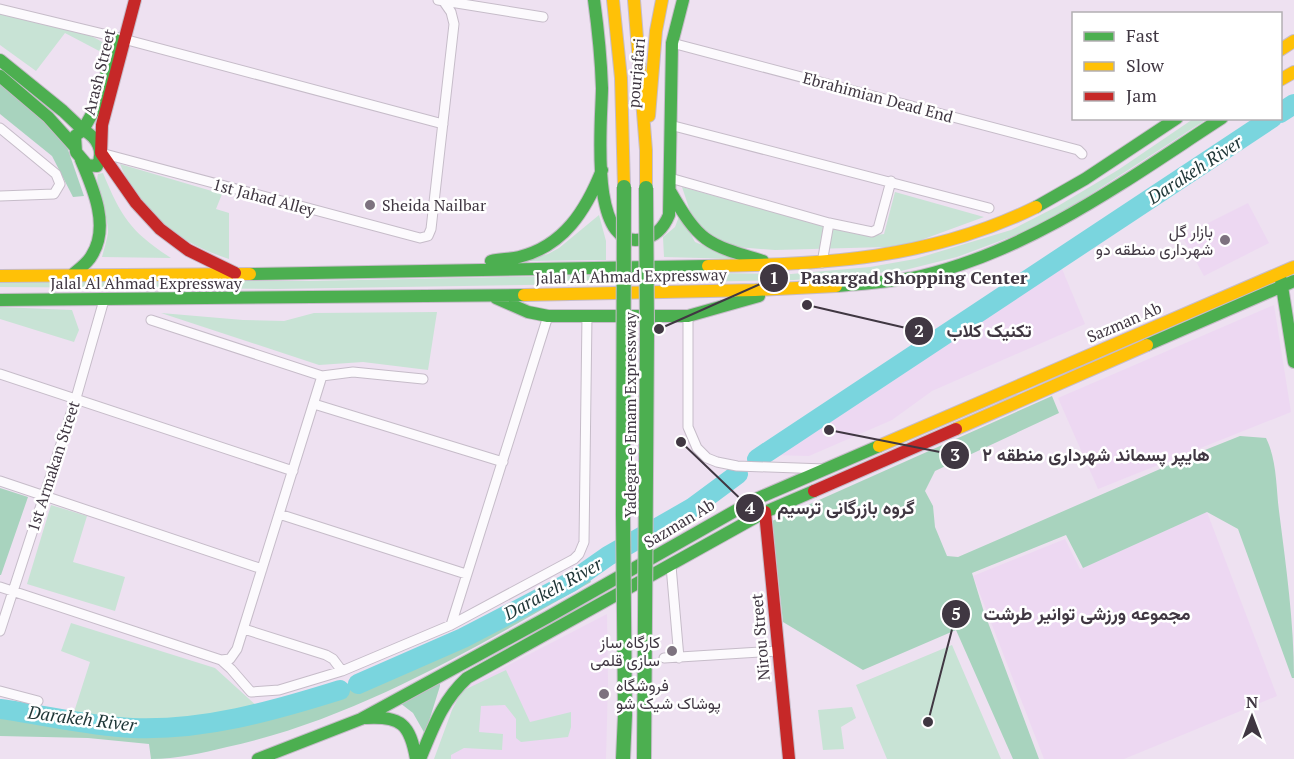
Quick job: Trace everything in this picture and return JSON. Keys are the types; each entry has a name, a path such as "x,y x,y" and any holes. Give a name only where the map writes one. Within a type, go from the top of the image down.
{"main road":[{"name":"Arash Street","path":"101,153 102,125 126,0"},
{"name":"Arash Street","path":"75,147 75,135 83,130 98,103 135,0"},
{"path":"594,0 601,78 604,198 608,216 617,232 629,240 644,240 655,235 664,227 669,214 672,43 684,0"},
{"name":"Yadegar-e Emam Expressway","path":"613,0 621,78 624,187 625,715 623,759"},
{"name":"Yadegar-e Emam Expressway","path":"634,0 646,150 644,759"},
{"name":"pourjafari","path":"646,150 656,31 662,0"},
{"path":"0,60 83,130 91,134 101,153 136,203 160,229 188,250 239,275"},
{"path":"0,76 48,117 75,147 94,193 100,232 92,256 72,275"},
{"name":"Jalal Al Ahmad Expressway","path":"0,276 239,275 778,265 822,263 901,254 988,229 1038,206 1099,170 1173,120"},
{"name":"Jalal Al Ahmad Expressway","path":"0,300 493,296 859,285 929,274 996,252 1050,227 1112,190 1219,120"},
{"path":"81,160 89,167 97,166 101,160 101,153"},
{"path":"430,272 520,257 549,245 562,236 580,216 592,196 602,170"},
{"path":"670,184 686,217 703,238 719,247 778,265"},
{"name":"Sazman Ab","path":"418,759 442,708 453,691 467,678 765,512 1286,280 1294,267"},
{"path":"1286,280 1294,362"},
{"name":"Sazman Ab","path":"258,759 361,719 756,499 825,468 1286,280"},
{"path":"493,296 528,312 548,316 688,316 785,289"},
{"name":"Nirou Street","path":"765,512 789,759"},
{"path":"674,546 674,564"},
{"path":"542,620 549,633"},
{"path":"361,719 389,718 404,725 409,730 418,759"}],"street":[{"path":"0,9 120,38 443,124 454,24 451,12 441,1"},
{"path":"441,1 543,17"},
{"name":"Ebrahimian Dead End","path":"672,43 1078,150 1082,154"},
{"name":"1st Jahad Alley","path":"101,153 420,238 428,236 431,229 443,124"},
{"path":"670,126 989,208"},
{"path":"0,128 56,174 59,179 59,188 54,194 0,196"},
{"path":"670,184 829,223 876,232 891,181"},
{"path":"822,263 829,223"},
{"name":"1st Armakan Street","path":"0,631 76,398 104,300"},
{"path":"451,625 548,316"},
{"path":"0,588 221,660 248,690 255,693 272,692 342,671 451,625 574,559 582,550 584,543 587,316"},
{"path":"688,316 688,427 697,448 707,458 737,466 825,468"},
{"path":"151,320 322,376 353,372 423,379"},
{"path":"0,374 293,471"},
{"path":"221,660 230,659 235,653 244,629 322,376"},
{"path":"314,404 503,462"},
{"path":"0,481 262,569"},
{"path":"279,514 466,574"},
{"path":"674,564 679,658"},
{"path":"244,629 326,655 333,659 342,671"},
{"path":"664,658 778,651"},
{"path":"0,691 38,701"}],"shaded area":[{"name":"بازار گل شهرداری منطقه دو","path":"1248,203 1269,243 1204,276 1182,236"},
{"path":"1060,264 1085,324 932,391 892,420 809,456 769,455"},
{"path":"1274,305 1291,412 1098,489 1058,398"},
{"path":"1207,512 1277,696 1124,759 1044,759 973,576 1065,539 1080,569"},
{"path":"607,614 606,759 436,759 458,691"}],"green space":[{"path":"0,13 72,29 98,39 106,45 103,53 65,33 36,71 0,45"},
{"path":"0,75 21,92 66,144 84,196 73,197 52,156 0,114"},
{"path":"1192,120 1205,120 1043,225 957,257 901,271 794,280 593,284 276,289 0,287 0,281 309,281 712,273 791,274 870,267 915,259 1011,230 1058,206 1118,170"},
{"path":"120,164 222,194 216,209 229,213 229,259 194,245 163,224 138,197"},
{"path":"103,173 129,222 146,240 171,258 102,257 108,226 97,180 98,174"},
{"path":"682,187 868,236 884,234 895,192 984,217 913,243 886,247 775,250 736,247 714,238 700,227 690,211"},
{"path":"680,214 695,242 738,259 664,257 663,237 675,227"},
{"path":"599,215 606,241 606,260 523,261 548,254 559,248"},
{"path":"0,307 72,310 79,330 74,342 0,319"},
{"path":"437,312 428,370 363,362 319,365 161,313 284,321 314,313"},
{"path":"1052,396 1059,413 935,471 925,491 933,506 935,527 947,556 958,557 1240,436 1266,438 1276,474 1291,615 1294,678 1292,678 1238,529 1207,512 1083,568 1066,535 972,573 983,609 1039,759 1013,759 956,630 863,670 783,622 772,521"},
{"path":"0,488 28,497 1,575 0,575"},
{"path":"51,505 87,516 73,562 125,577 115,611 27,584"},
{"path":"588,575 591,582 415,678 323,718 276,734 199,753 151,759 149,744 88,738 0,736 0,712 126,731 221,726 308,707 461,645"},
{"path":"71,623 215,668 259,708 202,719 134,722 74,712 90,662 61,651"},
{"path":"952,645 1001,759 887,759 856,685"},
{"path":"506,670 530,722 571,712 568,737 521,742 516,738 516,719 505,705 481,706 479,732 503,734 502,750 464,748 451,755 451,759 434,759 452,710 462,691"},
{"path":"440,682 425,734 413,713 400,703"},
{"path":"852,707 856,718 841,727 844,749 823,750 818,710"}],"waterway":[{"name":"Darakeh River","path":"1282,112 1294,104"},
{"name":"Darakeh River","path":"757,459 1269,120"},
{"name":"Darakeh River","path":"358,684 463,638 571,582 608,556 692,508 738,474"},
{"name":"Darakeh River","path":"0,709 99,725 159,728 238,718 340,690"}],"traffic: fast":[{"path":"594,0 602,77 600,152 605,205 613,225 625,238 643,239 659,230 669,215 672,43 683,0"},
{"path":"0,60 83,130 98,103 116,40"},
{"path":"0,76 48,117 75,147"},
{"path":"1036,207 1085,179 1174,120"},
{"path":"836,286 921,276 1002,249 1040,231 1115,188 1219,120"},
{"path":"83,130 92,136 100,150 97,166 87,165 76,152 75,136 83,130"},
{"path":"72,275 90,258 100,232 98,207 81,160"},
{"path":"491,261 535,252 561,235 581,212 602,170"},
{"path":"623,759 625,715 624,187"},
{"path":"644,759 646,188"},
{"path":"670,191 689,221 706,239 716,245 763,261"},
{"path":"250,274 708,266"},
{"path":"1281,280 1294,362"},
{"path":"1147,345 1294,281"},
{"path":"0,300 524,295"},
{"path":"496,298 528,312 548,316 688,316 759,296"},
{"path":"258,759 361,719 548,617 756,499 879,446"},
{"path":"420,759 445,706 467,678 765,512 814,491"},
{"path":"366,718 388,719 402,725 411,738 416,759"}],"traffic: slow":[{"path":"613,0 621,78 624,187"},
{"path":"634,0 646,150 646,188"},
{"path":"649,116 656,31 662,0"},
{"path":"1282,49 1294,41"},
{"path":"1282,79 1294,72"},
{"path":"708,266 793,264 876,256 957,238 1036,207"},
{"path":"879,446 1294,267"},
{"path":"0,276 250,274"},
{"path":"524,295 836,286"},
{"path":"956,429 1147,345"}],"traffic: jam":[{"path":"135,0 102,125 101,153 136,203 160,229 188,250 235,273"},
{"path":"814,491 956,429"},
{"path":"765,512 789,759"}],"place":[{"name":"Sheida Nailbar","path":"370,205"},
{"name":"بازار گل شهرداری منطقه دو","path":"1225,240"},
{"name":"تکنیک کلاب","path":"807,305"},
{"name":"Pasargad Shopping Center","path":"659,329"},
{"name":"هایپر پسماند شهرداری منطقه ۲","path":"829,430"},
{"name":"گروه بازرگانی ترسیم","path":"681,442"},
{"name":"کارگاه ساز سازی قلمی","path":"672,651"},
{"name":"فروشگاه پوشاک شیک شو","path":"604,694"},
{"name":"مجموعه ورزشی توانیر طرشت","path":"928,722"}]}
